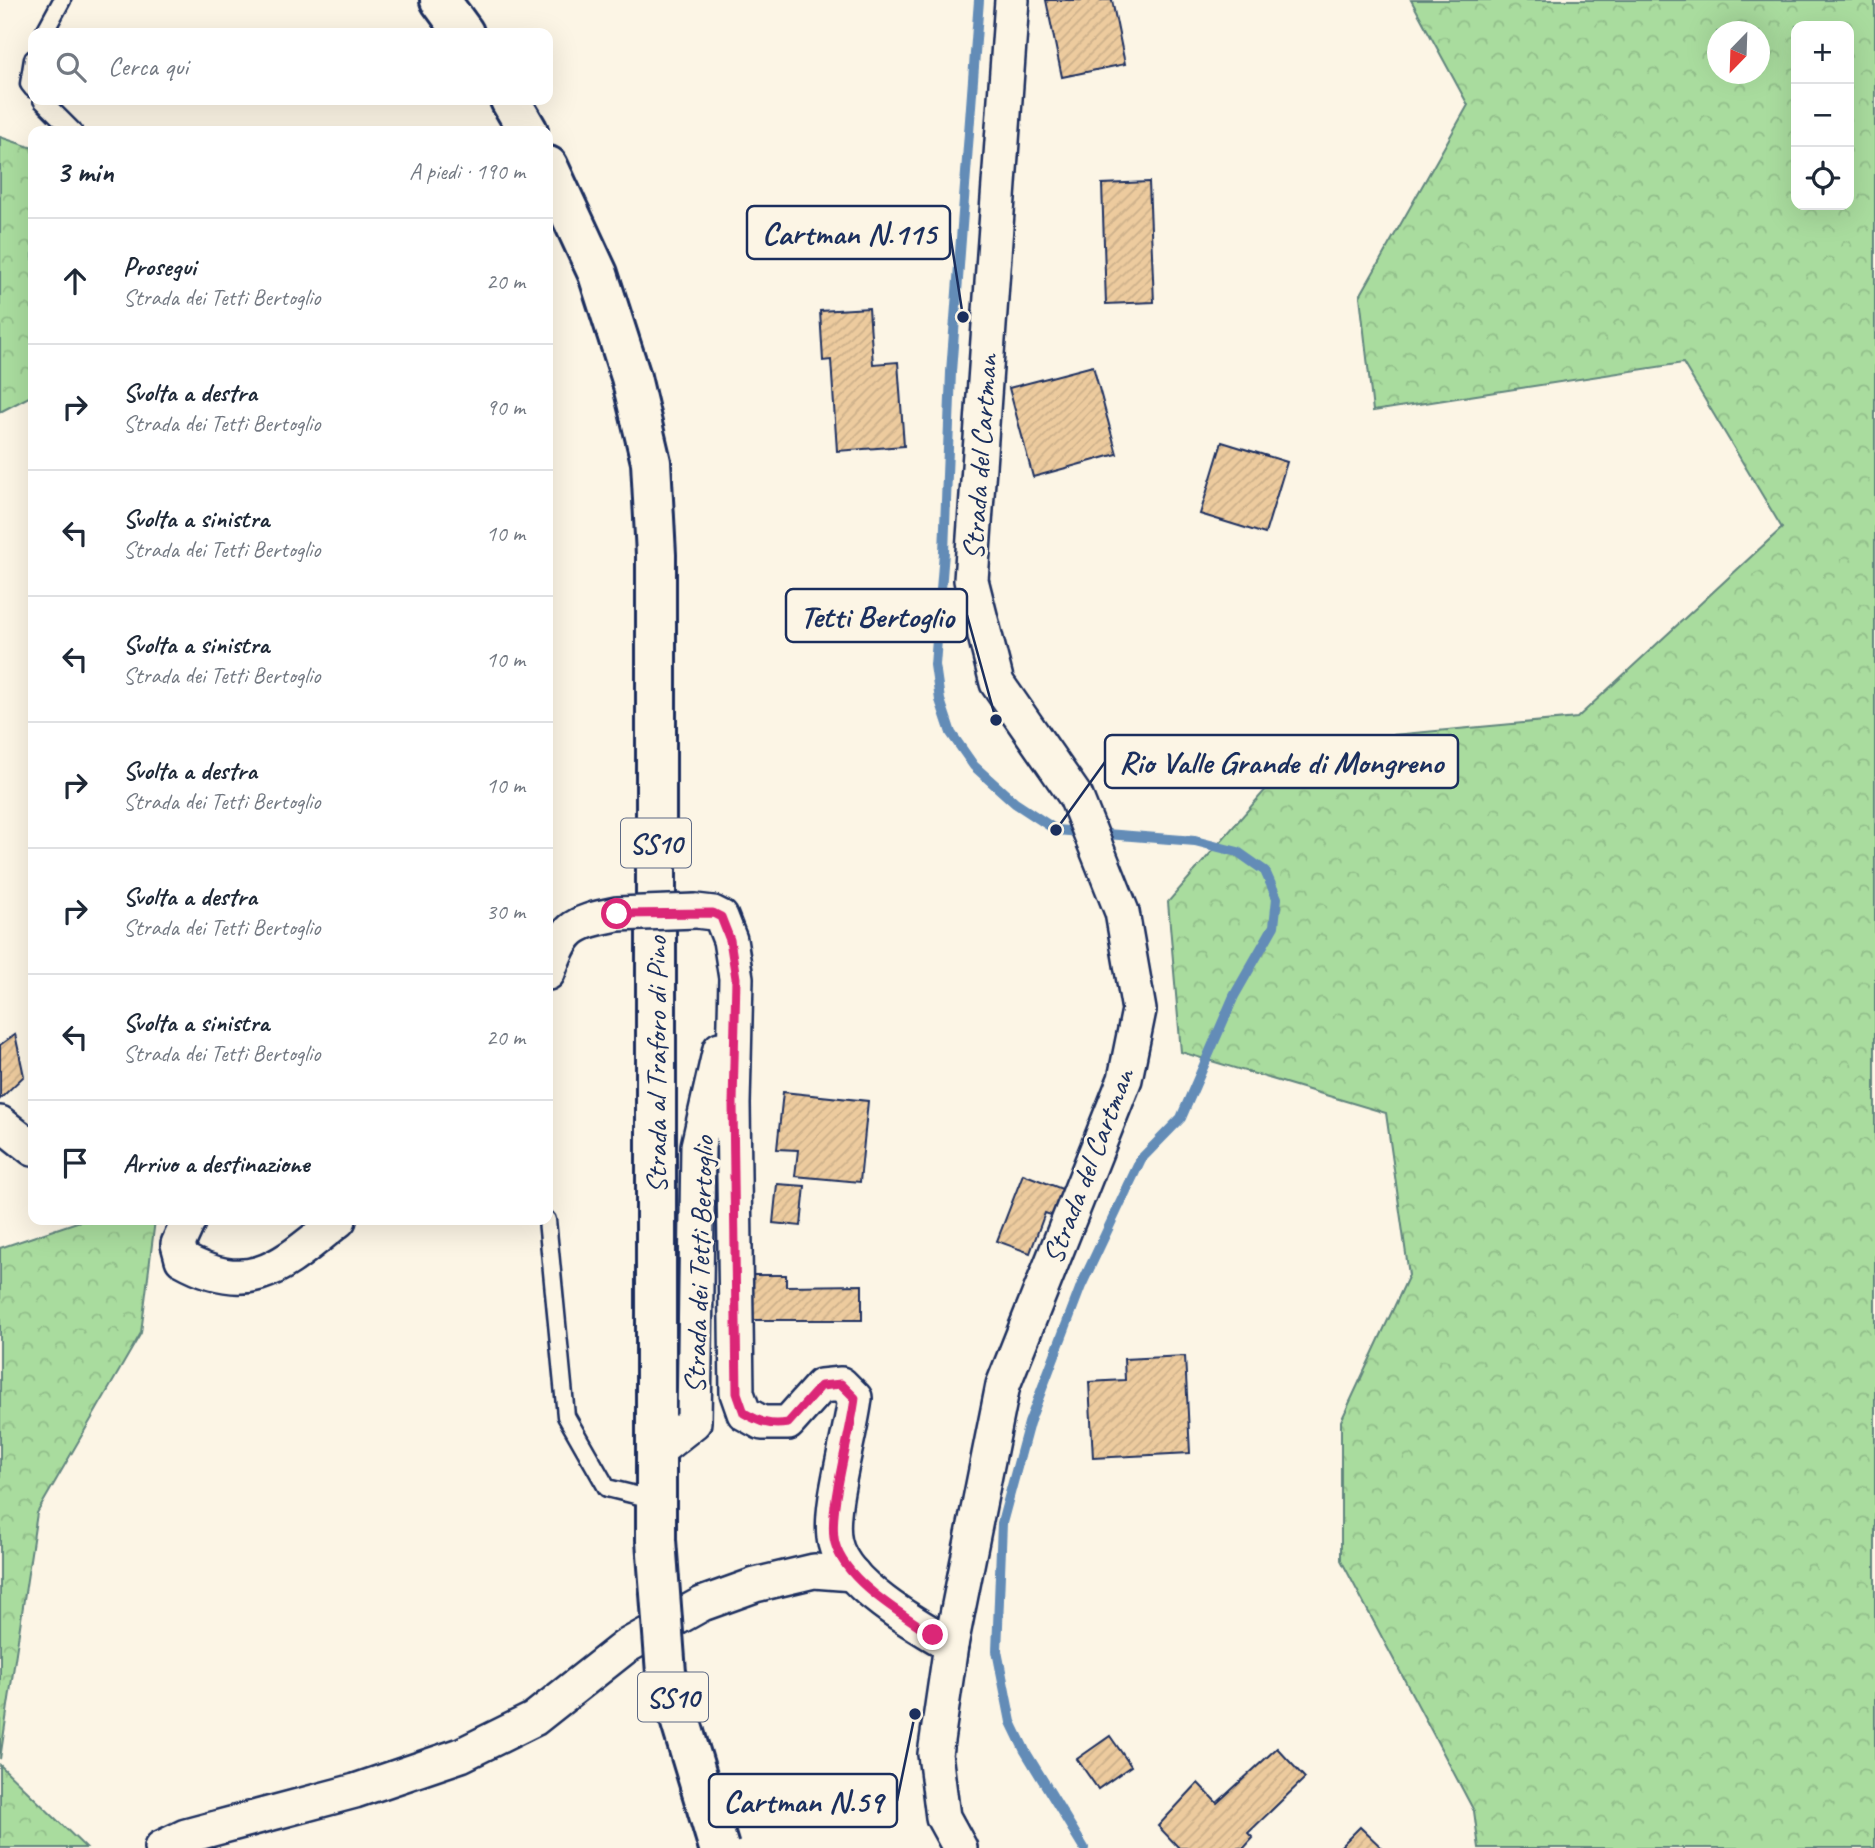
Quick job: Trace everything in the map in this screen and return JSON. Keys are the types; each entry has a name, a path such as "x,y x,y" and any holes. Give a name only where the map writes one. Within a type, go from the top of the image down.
{"main road":[{"path":"440,0 460,28"},
{"path":"513,105 525,126"},
{"name":"Strada al Traforo di Pino","path":"553,177 598,274 631,377 651,462 656,555 656,1540 666,1673 719,1848"}],"street":[{"name":"Strada del Cartman","path":"960,1848 943,1817 935,1754 951,1645 1003,1385 1125,1079 1139,1010 1122,912 1076,797 997,683 971,580 1012,0"},
{"name":"Strada dei Tetti Bertoglio","path":"553,960 559,943 580,921 617,914 696,911 721,917 730,940 736,978 733,1104 737,1393 744,1413 762,1423 775,1425 788,1423 821,1386 841,1384 855,1398 852,1429 836,1500 835,1543 853,1574 889,1606 951,1645"},
{"name":"Strada dei Tetti Bertoglio","path":"655,1453 694,1422 698,1146 736,978"},
{"path":"0,1123 28,1145"},
{"path":"187,1225 178,1244 182,1259 227,1276 265,1274 332,1225"},
{"path":"161,1848 186,1836 355,1791 461,1755 534,1718 625,1647 702,1604 755,1585 814,1571 853,1574"}],"lane":[{"path":"47,28 62,0"},
{"path":"47,105 67,126"},
{"path":"547,1225 566,1416 607,1488 656,1500"}],"green space":[{"path":"1411,0 1875,0 1875,1848 1479,1848 1474,1811 1341,1560 1341,1421 1409,1275 1386,1113 1181,1052 1168,902 1306,743 1577,718 1782,528 1683,363 1373,411 1360,296 1468,105"},
{"path":"0,137 28,146 28,398 0,412"},
{"path":"68,1225 154,1225 141,1333 37,1513 0,1759 0,1248"},
{"path":"0,1765 86,1848 0,1848"}],"building":[{"path":"1046,0 1112,0 1125,64 1062,77"},
{"path":"1149,182 1154,302 1106,304 1102,184"},
{"path":"869,308 873,364 898,362 904,446 837,451 831,360 823,361 820,311"},
{"path":"1093,366 1117,454 1033,477 1009,388"},
{"path":"1222,442 1287,462 1265,534 1200,514"},
{"path":"15,1034 24,1076 0,1099 0,1045"},
{"path":"783,1092 868,1101 860,1182 795,1176 798,1150 777,1149"},
{"path":"1023,1174 1070,1192 1060,1218 1045,1213 1030,1253 997,1241"},
{"path":"777,1184 805,1186 801,1226 773,1223"},
{"path":"743,1275 786,1275 786,1286 862,1285 862,1320 743,1320"},
{"path":"1185,1356 1190,1453 1093,1458 1089,1382 1125,1380 1124,1359"},
{"path":"1110,1736 1131,1766 1098,1789 1077,1759"},
{"path":"1277,1748 1305,1778 1248,1833 1253,1838 1244,1848 1179,1848 1158,1826 1198,1783 1217,1803"},
{"path":"1360,1827 1382,1848 1339,1848"}],"waterway":[{"path":"979,0 951,372 944,552 935,665 940,700 951,733 974,766 1015,803 1056,830 1195,841 1238,852 1265,871 1277,898 1274,926 1234,996 1181,1118 1141,1159 1081,1286 1029,1423 1002,1523 997,1651 1011,1722 1025,1751 1084,1848"}],"place":[{"name":"Cartman N.115","path":"963,317"},
{"name":"Tetti Bertoglio","path":"996,720"},
{"name":"Rio Valle Grande di Mongreno","path":"1056,830"},
{"name":"Cartman N.59","path":"915,1714"}],"route":[{"path":"617,914 696,911 721,917 730,940 736,978 733,1104 737,1393 744,1413 762,1423 775,1425 788,1423 821,1386 841,1384 855,1398 852,1429 836,1500 835,1543 853,1574 889,1606 933,1635"}]}
